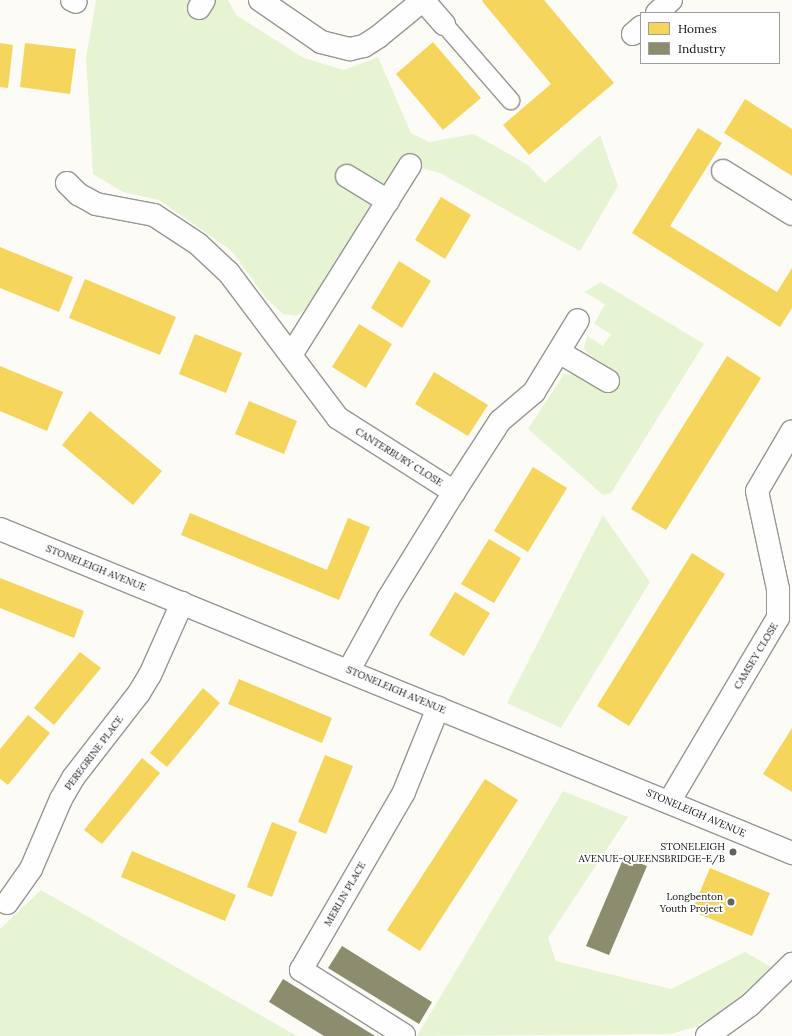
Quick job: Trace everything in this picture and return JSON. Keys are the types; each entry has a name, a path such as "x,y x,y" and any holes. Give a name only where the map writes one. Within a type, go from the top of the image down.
{"street":[{"path":"260,0 321,42 350,50 364,46 378,37 423,0 444,24"},
{"path":"657,12 671,0"},
{"path":"291,354 410,165"},
{"path":"723,171 792,214"},
{"path":"347,176 388,201"},
{"name":"CANTERBURY CLOSE","path":"67,183 78,194 96,204 154,215 198,244 229,273 338,418 454,492 388,599 349,670"},
{"path":"454,492 500,421 534,392 578,320"},
{"path":"559,352 608,380"},
{"name":"CAMSEY CLOSE","path":"669,802 785,616 757,491 792,431"},
{"name":"STONELEIGH AVENUE","path":"0,529 349,670 792,853"},
{"name":"PEREGRINE PLACE","path":"7,903 31,869 61,798 73,778 143,687 161,652 182,603"},
{"name":"MERLIN PLACE","path":"404,1035 301,970 404,792 438,708"},
{"path":"707,1036 744,1010 792,964"}],"lane":[{"path":"444,24 510,100"}],"green space":[{"path":"96,0 228,0 236,15 304,58 344,70 378,57 411,133 429,142 474,134 528,165 545,183 600,135 618,186 580,251 440,173 400,162 306,309 296,316 283,314 265,297 232,251 159,200 123,192 93,174 86,58"},
{"path":"601,282 704,344 611,493 603,495 528,429 564,374 575,375 605,392 617,373 587,353 584,348 587,336 603,346 611,334 594,324 605,304 584,292"},
{"path":"603,515 650,582 561,728 507,703"},
{"path":"563,791 628,817 548,938 556,961 671,989 745,952 773,968 717,1016 692,1028 671,1034 417,1036"},
{"path":"41,890 297,1036 0,1036 0,929"}],"building: Homes":[{"path":"544,0 614,83 529,155 503,125 551,84 482,1"},
{"path":"433,42 481,98 443,130 396,74"},
{"path":"0,43 13,45 8,88 0,87"},
{"path":"25,43 76,49 70,94 20,87"},
{"path":"745,99 792,129 792,176 724,133"},
{"path":"698,128 722,143 670,226 777,292 792,268 792,308 780,327 632,233"},
{"path":"441,197 471,215 445,259 415,240"},
{"path":"0,247 73,277 59,312 0,288"},
{"path":"399,261 431,281 402,328 371,308"},
{"path":"85,279 176,317 160,355 69,318"},
{"path":"359,324 392,344 366,388 332,367"},
{"path":"195,334 242,353 226,393 179,374"},
{"path":"727,356 761,378 666,530 631,509"},
{"path":"0,366 63,392 47,431 0,411"},
{"path":"434,372 488,405 468,436 415,404"},
{"path":"249,401 297,421 284,454 235,434"},
{"path":"90,411 162,471 133,505 62,445"},
{"path":"533,467 567,488 528,552 494,531"},
{"path":"190,513 327,570 348,518 370,527 339,600 181,535"},
{"path":"489,539 521,558 494,603 461,584"},
{"path":"692,553 725,574 629,726 597,706"},
{"path":"0,578 84,611 74,638 0,608"},
{"path":"455,592 490,613 464,656 429,635"},
{"path":"80,652 101,668 54,725 34,708"},
{"path":"239,679 332,718 322,743 228,704"},
{"path":"203,688 220,703 167,767 150,753"},
{"path":"28,715 50,733 8,785 0,779 0,749"},
{"path":"792,728 792,792 763,774"},
{"path":"325,755 353,766 326,834 298,822"},
{"path":"142,758 160,773 102,844 84,830"},
{"path":"485,779 518,800 420,951 387,930"},
{"path":"272,822 297,832 272,897 247,887"},
{"path":"132,851 236,895 225,921 121,877"},
{"name":"Longbenton Youth Project","path":"710,868 770,893 752,936 692,911"}],"building: Industry":[{"path":"624,857 647,866 609,955 586,946"},
{"path":"342,946 432,1002 419,1024 328,968"},
{"path":"283,979 375,1036 324,1036 269,1002"}],"place":[{"name":"STONELEIGH AVENUE-QUEENSBRIDGE-E/B","path":"733,852"},
{"name":"Longbenton Youth Project","path":"731,902"}]}
